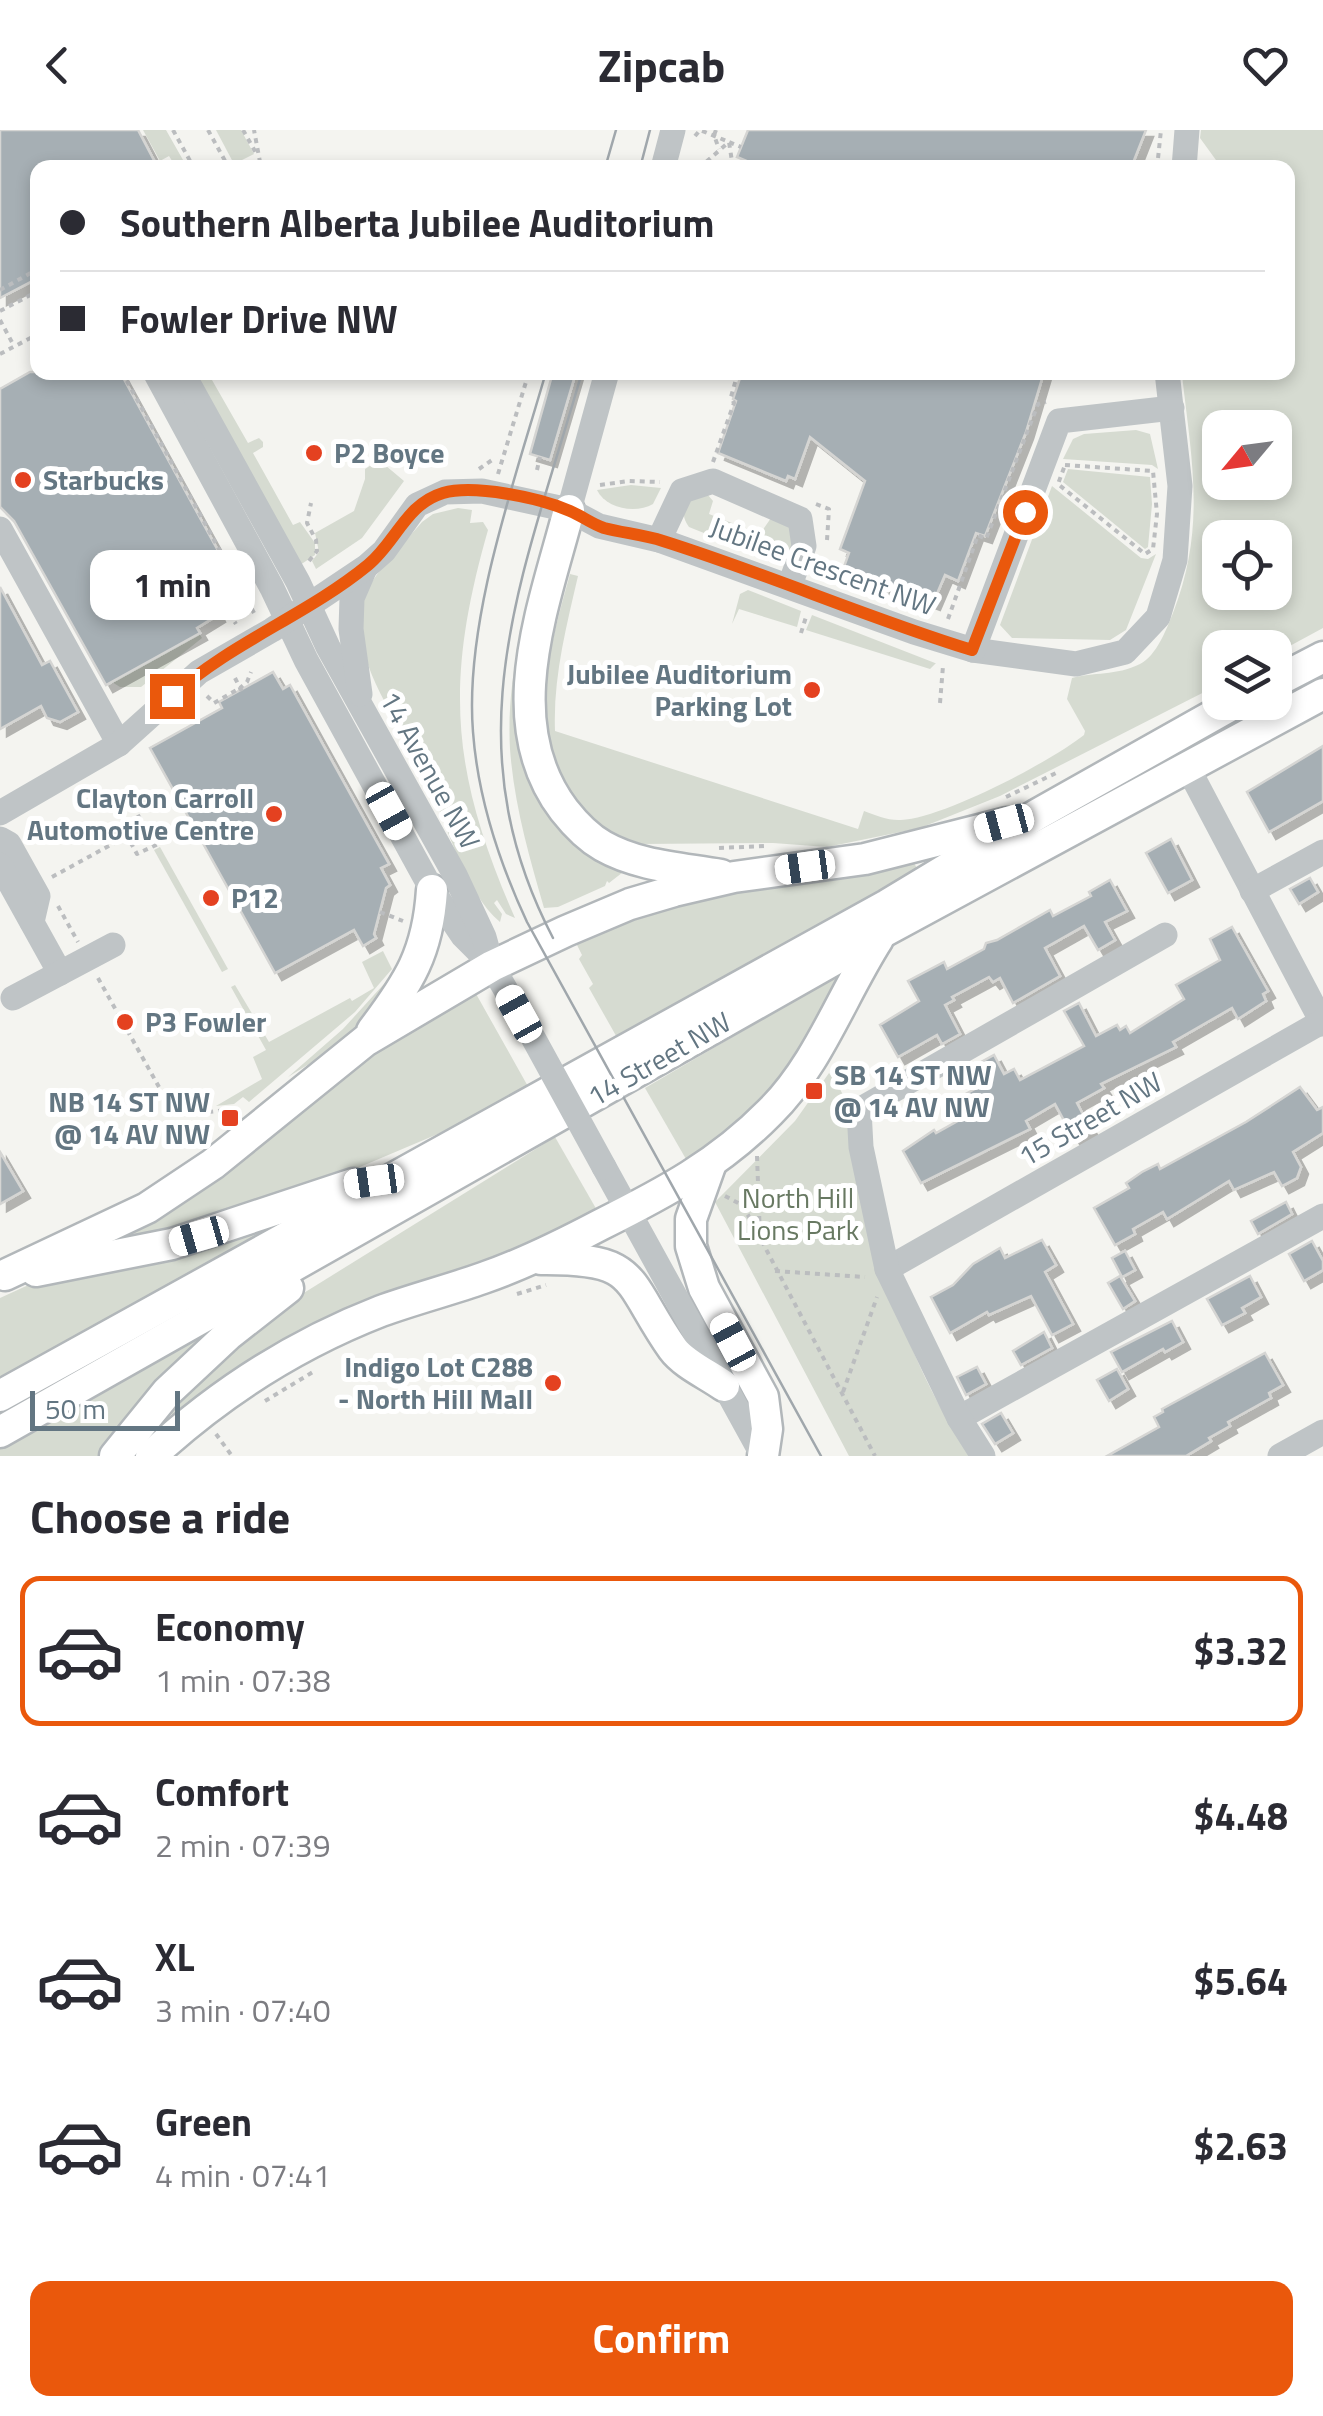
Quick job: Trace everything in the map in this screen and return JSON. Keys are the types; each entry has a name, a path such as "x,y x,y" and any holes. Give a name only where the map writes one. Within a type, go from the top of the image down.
{"main road":[{"path":"569,510 530,680 531,742 548,787 578,827 602,845 637,860 734,877"},
{"path":"1292,673 1323,657"},
{"name":"14 Street NW","path":"0,1432 883,932 1323,694"},
{"name":"14 Street NW","path":"0,1396 870,915 1206,720"},
{"path":"2,1275 147,1208 186,1184 365,1042 492,966 630,904 734,877 865,859 1038,814"},
{"path":"365,1042 408,984 430,921 432,890"},
{"path":"763,1456 767,1429 763,1397 704,1288 691,1246 691,1220 714,1178 798,1081 855,974 883,932"},
{"path":"2,1275 60,1269 156,1248 353,1184 395,1178"},
{"path":"541,1272 629,1212 714,1178"},
{"path":"115,1456 167,1392 228,1334 297,1281 315,1256"},
{"path":"151,1456 222,1398 297,1350 381,1311 592,1260 627,1277 676,1353 724,1386"}],"street":[{"path":"1185,160 1187,130"},
{"path":"667,160 680,136"},
{"path":"161,380 297,614"},
{"path":"186,380 298,582 297,614"},
{"path":"569,510 604,380"},
{"name":"Jubilee Crescent NW","path":"366,567 384,551 416,506 445,492 492,492 569,510 599,526 659,540 972,650 1076,664 1125,652 1158,617 1175,560 1180,486 1168,380"},
{"path":"972,650 1059,421 1172,408"},
{"path":"659,540 682,491 714,481 800,519 804,546 790,585"},
{"path":"0,529 119,744"},
{"path":"0,813 119,744 199,672 297,614 366,567"},
{"path":"362,709 351,628 352,598 366,567"},
{"name":"14 Avenue NW","path":"297,614 362,709 455,876 484,937 492,966"},
{"name":"14 Avenue NW","path":"297,614 432,890 463,936 492,966 763,1456"},
{"path":"1188,768 1322,1022"},
{"path":"0,839 9,844 38,896 32,922"},
{"path":"1252,891 1323,852"},
{"path":"0,866 60,973"},
{"path":"0,893 9,909 32,922"},
{"path":"983,1456 958,1418 887,1270 861,1148 858,1110 1165,935"},
{"path":"13,998 112,945"},
{"name":"15 Street NW","path":"887,1270 1322,1022"},
{"path":"958,1418 1323,1216"},
{"path":"1280,1456 1323,1432"}],"path":[{"path":"173,130 190,160"},
{"path":"208,130 225,160"},
{"path":"243,130 259,160"},
{"path":"254,130 260,160"},
{"path":"680,136 700,130 715,132 742,147"},
{"path":"1159,160 1161,130"},
{"path":"715,132 719,150"},
{"path":"708,160 729,142"},
{"path":"729,142 732,160"},
{"path":"0,290 30,273"},
{"path":"0,311 30,295"},
{"path":"0,320 14,346"},
{"path":"0,354 30,338"},
{"path":"126,380 254,614"},
{"path":"492,492 527,380"},
{"path":"713,462 734,403 731,397 736,380"},
{"path":"537,470 540,457"},
{"path":"487,465 495,458"},
{"path":"1065,464 1153,471 1157,514 1153,549 1145,554 1058,484 1065,464"},
{"path":"660,494 665,482"},
{"path":"311,503 306,523 318,551 306,563 312,573"},
{"path":"224,604 245,593"},
{"path":"218,597 236,624"},
{"path":"800,633 808,613"},
{"path":"940,703 943,666"},
{"path":"207,696 214,703 241,690 251,672"},
{"path":"235,678 241,690"},
{"path":"993,803 1063,770"},
{"path":"44,882 144,826 133,806"},
{"path":"127,836 138,854 158,844"},
{"path":"704,848 772,845"},
{"path":"380,912 409,922"},
{"path":"93,969 159,1087"},
{"path":"170,1106 200,1114 228,1110 235,1119"},
{"path":"756,1151 760,1242"},
{"path":"714,1178 740,1204 874,1456"},
{"path":"775,1271 862,1278 887,1270"},
{"path":"843,1392 887,1270"},
{"path":"502,1298 541,1272"},
{"path":"253,1408 328,1364"},
{"path":"228,1426 216,1434 232,1456"}],"green space":[{"path":"143,130 166,130 183,160 172,160 169,156 159,160"},
{"path":"216,130 241,130 254,154 232,160"},
{"path":"1201,130 1323,130 1323,628 1292,645 1292,630 1202,630 1202,693 1000,796 920,828 827,847 773,843 640,844 618,836 587,813 566,787 546,730 548,667 570,574 578,576 558,672 555,731 858,829 864,811 901,820 943,810 1022,773 1084,735 1067,699 1072,678 1122,670 1146,660 1164,634 1183,582 1190,552 1194,495 1183,380 1295,380 1295,160 1216,160 1200,138"},
{"path":"200,380 212,380 248,443 259,438 263,442 263,447 253,453 293,525 300,522 315,543 315,555 300,565"},
{"path":"1136,430 1150,434 1158,469 1152,465 1063,459 1073,439 1084,434"},
{"path":"379,460 404,481 362,538 316,569 312,561 319,552 315,533 354,511 365,469"},
{"path":"1068,469 1150,477 1148,547 1145,549 1063,482"},
{"path":"631,485 661,488 653,504 630,509 607,502 597,490"},
{"path":"1052,486 1141,558 1156,554 1126,630 1110,640 1012,638 1000,625"},
{"path":"708,495 713,501 709,514 760,534 771,518 791,527 793,556 782,562 771,560 689,527 684,516 688,503"},
{"path":"458,508 472,510 470,523 483,522 488,530 465,635 461,727 478,817 515,918 506,914 497,900 494,903 502,914 500,922 466,875 427,779 374,680 361,638 361,604 384,566 422,522 433,514"},
{"path":"544,544 553,547 516,704 518,736 627,869 605,886 558,907 544,908 519,810 510,723 518,645"},
{"path":"748,590 801,611 797,627 739,609 732,624 740,594"},
{"path":"812,615 936,663 930,669 806,630"},
{"path":"199,633 202,638 141,687 120,687 112,682"},
{"path":"160,847 228,969 222,972 154,850"},
{"path":"914,863 918,870 619,1041 589,988 593,984 579,959 582,955 575,941 684,901"},
{"path":"383,951 392,969 355,1012 249,1102 243,1097 234,1104 216,1106 262,1079 253,1057 266,1050 231,987 235,985 269,1042 374,988 362,962"},
{"path":"394,973 386,996 338,1046 288,1077 343,1029"},
{"path":"837,976 840,979 827,1007 795,1058 756,1103 690,1166 645,1088"},
{"path":"475,992 530,1090 315,1186 139,1242 106,1241 234,1164 393,1040"},
{"name":"North Hill Lions Park","path":"829,1073 850,1115 873,1230 905,1331 934,1395 971,1456 849,1456 715,1202 795,1121"},
{"path":"555,1137 598,1212 174,1417 166,1408 286,1304"},
{"path":"260,1228 264,1237 0,1383 0,1298 35,1282"},
{"path":"201,1333 206,1341 103,1456 0,1456 0,1449"}],"building":[{"path":"0,130 138,130 154,160 30,160 30,282 0,298"},
{"path":"748,130 1146,130 1134,160 737,157"},
{"path":"30,372 30,380 124,380 233,578 224,584 227,591 211,601 218,615 197,628 200,633 106,685 14,521 0,507 0,389"},
{"path":"551,380 574,380 550,460 530,454"},
{"path":"739,380 1042,380 1026,432 985,536 976,533 958,581 945,575 933,603 890,587 887,593 841,575 849,553 840,549 865,481 810,437 795,479 788,476 786,481 718,453 736,401 733,399"},
{"path":"0,587 42,665 50,661 78,712 60,722 47,718 41,706 0,729"},
{"name":"Clayton Carroll Automotive Centre","path":"273,672 283,689 290,685 389,864 381,868 390,885 386,888 376,938 363,946 354,930 275,973 150,748 222,708 219,702"},
{"path":"1323,746 1323,801 1269,832 1247,792"},
{"path":"1171,839 1192,880 1168,893 1146,853"},
{"path":"1310,878 1318,892 1299,904 1290,889"},
{"path":"1110,880 1127,911 1105,922 1115,940 1098,950 1084,926 1045,948 1060,976 1013,1003 1000,978 993,982 989,977 945,1005 960,1034 942,1044 937,1035 898,1057 880,1025 919,1001 908,981 944,962 947,969 984,949 986,943 1050,910 1053,916 1091,896 1089,892"},
{"path":"1232,927 1268,991 1263,994 1266,1001 1238,1019 1232,1008 1173,1042 1176,1047 1101,1084 1104,1088 1077,1103 1090,1128 1073,1137 1055,1104 1026,1121 1030,1129 921,1183 903,1151 934,1130 936,1133 972,1113 962,1096 982,1085 972,1067 994,1055 1004,1074 1014,1069 1020,1080 1084,1046 1064,1011 1079,1003 1096,1036 1117,1025 1120,1030 1126,1026 1130,1033 1184,999 1176,985 1220,960 1210,939"},
{"path":"1300,1087 1317,1110 1323,1107 1323,1133 1293,1152 1301,1167 1297,1178 1282,1186 1274,1172 1234,1190 1229,1181 1167,1219 1163,1212 1115,1245 1094,1208 1129,1188 1126,1183 1142,1172 1158,1164 1160,1169"},
{"path":"0,1152 23,1191 0,1204"},
{"path":"1286,1202 1292,1214 1258,1234 1251,1221"},
{"path":"1042,1240 1056,1265 1045,1272 1073,1324 1052,1335 1031,1296 989,1315 987,1312 950,1333 931,1297 1000,1248 1005,1258"},
{"path":"1312,1241 1323,1261 1323,1270 1304,1281 1289,1254"},
{"path":"1125,1251 1135,1270 1122,1277 1112,1258"},
{"path":"1120,1276 1135,1301 1123,1309 1108,1283"},
{"path":"1250,1276 1261,1297 1242,1308 1245,1313 1222,1325 1207,1299"},
{"path":"1172,1321 1183,1342 1122,1372 1111,1352"},
{"path":"1044,1332 1052,1348 1021,1365 1013,1351"},
{"path":"1265,1353 1283,1385 1269,1393 1271,1398 1228,1422 1230,1426 1209,1438 1211,1441 1186,1456 1107,1456 1159,1427 1154,1417 1162,1409"},
{"path":"977,1367 986,1384 966,1395 957,1377"},
{"path":"1117,1369 1128,1389 1109,1401 1097,1380"},
{"path":"1001,1413 1013,1433 995,1444 982,1424"}],"tram line":[{"path":"607,160 616,130"},
{"path":"642,160 650,130"},
{"path":"544,380 494,551 476,644 473,732 485,806 507,876 527,922 821,1456"},
{"path":"553,938 522,864 505,793 501,723 507,655 520,586 580,380"}],"place":[{"name":"P2 Boyce","path":"314,453"},
{"name":"Starbucks","path":"23,480"},
{"name":"Jubilee Auditorium Parking Lot","path":"812,690"},
{"name":"Clayton Carroll Automotive Centre","path":"274,814"},
{"name":"P12","path":"211,898"},
{"name":"P3 Fowler","path":"125,1022"},
{"name":"SB 14 ST NW @ 14 AV NW","path":"814,1091"},
{"name":"NB 14 ST NW @ 14 AV NW","path":"230,1118"},
{"name":"Indigo Lot C288 - North Hill Mall","path":"553,1383"}],"route":[{"path":"172,696 199,672 272,630 366,567 384,551 416,506 445,492 512,495 569,510 599,526 659,540 972,650 1025,512"}]}
